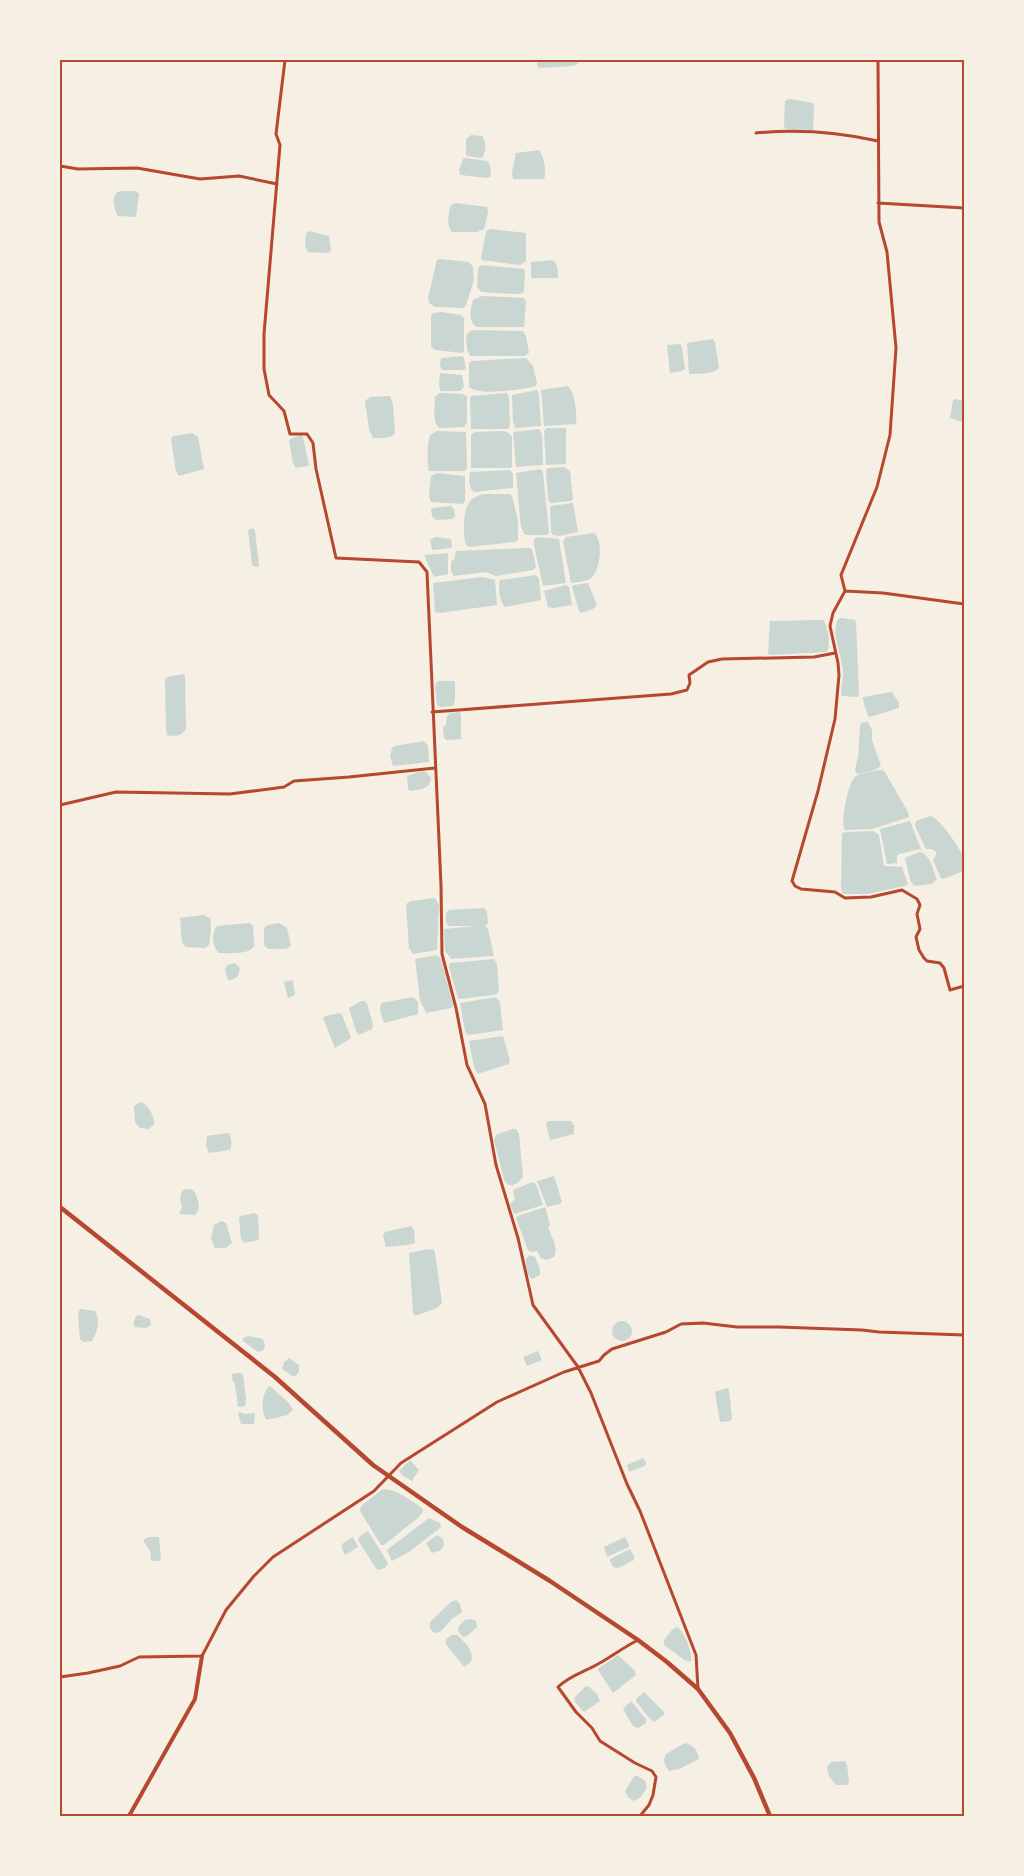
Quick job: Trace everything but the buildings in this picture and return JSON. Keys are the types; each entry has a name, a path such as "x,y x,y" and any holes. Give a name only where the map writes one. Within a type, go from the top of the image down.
{"main road":[{"path":"60,1207 274,1378 373,1465 462,1528 550,1581 638,1640 667,1662 698,1689 715,1711 742,1753 770,1816"}],"street":[{"path":"285,60 276,134 280,145 264,334 264,369 269,395 284,411 290,434 307,434 313,443 316,469 336,558 419,562 426,572 441,885 442,954 456,1008 467,1065 485,1104 496,1166 518,1238 532,1305 578,1367 591,1393 627,1484 640,1511 696,1655 698,1689"},
{"path":"878,60 879,222 887,252 896,348 890,435 877,487 841,575 845,591 833,612 830,626 839,675 835,720 818,791 792,881 795,886 801,889 835,892 845,898 871,897 902,890 908,892 917,899 920,905 917,914 920,930 916,937 919,950 927,961 940,963 944,968 950,990 964,986"},
{"path":"756,133 778,131 822,132 878,141"},
{"path":"60,166 78,169 137,168 200,179 239,176 277,184"},
{"path":"878,204 964,208"},
{"path":"845,591 964,604"},
{"path":"432,712 671,694 687,690 690,684 689,675 698,667 708,662 722,659 814,658 835,653"},
{"path":"60,805 116,792 230,794 284,787 294,781 435,768"},
{"path":"129,1816 195,1699 202,1656 226,1610 254,1576 273,1557 374,1491 401,1463 498,1402 564,1372 599,1361 612,1349 666,1332 681,1324 703,1322 738,1327 964,1335"},
{"path":"638,1640 600,1663 580,1672 558,1687 600,1741 634,1763 652,1771 656,1777 653,1795 640,1816"},
{"path":"60,1676 88,1673 120,1666 139,1657 202,1656"}],"shaded area":[{"path":"537,60 577,60 578,64 539,68"},
{"path":"789,99 813,103 813,130 786,129 784,127 785,101"},
{"path":"471,135 484,138 485,147 482,158 466,155 466,139"},
{"path":"539,150 544,164 544,179 513,179 512,173 516,153"},
{"path":"465,158 487,161 490,165 491,176 487,178 460,175 459,170"},
{"path":"135,191 139,194 136,217 118,216 114,207 114,198 117,192"},
{"path":"455,203 487,207 488,213 484,229 477,232 452,232 448,223 450,206"},
{"path":"491,229 526,233 526,261 520,265 482,260 486,231"},
{"path":"309,231 329,236 331,250 329,253 308,252 305,241 306,234"},
{"path":"437,260 469,262 473,267 474,280 466,305 463,308 435,307 429,303 428,298"},
{"path":"553,260 557,266 558,278 531,278 531,262"},
{"path":"481,265 524,269 524,292 515,294 481,292 477,287 478,268"},
{"path":"482,296 524,298 526,302 524,327 477,327 472,321 471,311 473,300"},
{"path":"441,312 461,315 464,318 464,352 435,350 431,347 431,316 433,313"},
{"path":"470,331 523,331 526,336 529,353 524,356 470,356 467,350 466,335"},
{"path":"713,339 719,368 710,373 689,374 687,343"},
{"path":"680,344 685,369 670,373 667,345"},
{"path":"462,356 466,368 464,370 442,370 440,361 442,358"},
{"path":"526,358 533,366 537,383 535,386 490,392 474,390 469,387 469,363 471,361"},
{"path":"440,373 462,375 464,387 460,391 441,391 439,386"},
{"path":"568,386 574,398 576,424 544,426 541,390"},
{"path":"537,390 541,426 515,428 512,395"},
{"path":"439,393 467,396 467,423 464,427 439,428 435,422 434,414 435,397"},
{"path":"507,393 509,397 510,427 507,429 471,429 471,396"},
{"path":"390,396 393,405 395,433 388,437 373,438 369,429 365,401 370,397"},
{"path":"953,400 964,401 963,422 950,418"},
{"path":"547,428 566,428 566,464 546,465 544,431"},
{"path":"539,429 542,434 543,465 516,467 513,432"},
{"path":"437,431 466,432 467,467 465,471 429,471 429,439 431,434"},
{"path":"504,431 512,437 512,467 471,468 471,434 475,432"},
{"path":"193,433 198,437 204,469 179,476 176,471 171,439 173,436"},
{"path":"300,435 303,437 309,465 296,468 293,463 289,441"},
{"path":"564,467 570,471 573,499 571,501 550,503 548,499 546,470 548,468"},
{"path":"540,469 543,472 549,533 547,535 525,535 521,527 516,473"},
{"path":"510,470 513,474 513,488 474,492 471,489 469,481 470,472"},
{"path":"437,473 465,476 465,501 463,504 431,502 429,497 431,476"},
{"path":"483,494 510,494 512,496 518,521 518,540 515,542 470,547 466,545 464,537 465,512 472,499"},
{"path":"573,503 578,532 560,536 553,535 551,532 550,506"},
{"path":"451,506 454,509 455,517 452,519 436,520 432,516 431,509"},
{"path":"253,528 255,531 258,567 252,564 248,530"},
{"path":"594,533 599,542 600,549 597,569 591,578 571,583 563,541 566,537"},
{"path":"435,537 451,539 452,548 432,550 430,540"},
{"path":"537,537 559,539 566,583 543,586 534,545 534,539"},
{"path":"532,549 536,567 533,570 496,576 486,572 454,576 451,571 451,561 454,560 456,551"},
{"path":"448,553 448,574 434,577 425,555"},
{"path":"536,575 539,579 541,600 505,607 499,594 500,580"},
{"path":"482,577 495,580 497,605 440,613 435,612 433,583"},
{"path":"588,583 597,605 593,609 581,613 572,587"},
{"path":"566,585 569,587 572,605 548,607 544,591"},
{"path":"838,619 855,620 856,623 859,696 857,697 842,696 841,693 843,676 835,632"},
{"path":"823,620 828,636 829,645 827,652 768,654 770,621"},
{"path":"183,674 185,676 186,728 183,733 178,735 167,735 165,679"},
{"path":"438,681 455,682 453,706 440,707 437,705 435,686"},
{"path":"892,692 899,703 899,708 868,716 863,697"},
{"path":"460,712 461,739 447,740 444,738 443,727 446,725 447,717 450,713"},
{"path":"868,722 872,730 872,740 881,766 875,770 857,774 855,770 858,757 860,726 861,723"},
{"path":"424,741 428,746 429,762 393,766 390,756 392,748"},
{"path":"878,770 885,772 909,817 872,829 845,830 844,812 852,781 860,774"},
{"path":"422,771 426,772 431,778 429,785 423,789 410,791 407,776"},
{"path":"931,816 950,835 964,860 963,871 943,879 940,877 933,860 936,852 932,849 926,849 915,826 916,821"},
{"path":"910,821 921,849 899,854 897,856 897,863 887,864 880,829"},
{"path":"873,831 879,835 884,866 902,867 908,884 867,894 843,894 841,888 842,833"},
{"path":"919,852 926,855 937,879 932,884 914,886 910,880 905,858"},
{"path":"435,898 439,905 437,950 413,954 409,948 406,904 411,901"},
{"path":"484,908 487,912 488,923 485,926 488,929 494,956 451,959 445,951 444,929 476,926 448,926 446,913 449,910"},
{"path":"203,915 210,918 209,945 205,948 186,947 182,943 180,918"},
{"path":"250,923 253,926 254,939 252,949 243,952 219,953 214,944 213,936 217,926"},
{"path":"279,923 287,928 291,946 286,949 268,949 264,945 264,928 268,925"},
{"path":"437,955 441,959 453,1006 426,1013 420,1000 415,959"},
{"path":"494,959 497,964 499,992 494,995 458,998 449,967 450,963"},
{"path":"235,963 240,968 238,976 228,980 225,970 227,965"},
{"path":"293,980 295,995 288,998 284,982"},
{"path":"413,997 418,1002 418,1014 384,1023 380,1011 381,1003"},
{"path":"496,997 500,1002 503,1030 468,1035 465,1031 460,1003"},
{"path":"361,1001 367,1003 373,1025 372,1029 359,1035 349,1008"},
{"path":"339,1013 342,1015 351,1038 335,1048 323,1018"},
{"path":"503,1036 510,1061 509,1064 478,1074 474,1067 469,1041"},
{"path":"141,1102 149,1108 153,1118 154,1124 149,1129 140,1128 135,1122 134,1106"},
{"path":"549,1121 571,1121 574,1125 574,1134 550,1140 546,1123"},
{"path":"516,1129 519,1134 523,1177 517,1183 508,1185 504,1180 494,1140 496,1135"},
{"path":"228,1133 231,1141 230,1150 209,1153 206,1146 207,1136"},
{"path":"554,1176 562,1202 547,1207 537,1181"},
{"path":"533,1182 536,1184 543,1205 514,1214 510,1204 515,1199 513,1190"},
{"path":"185,1189 193,1190 196,1196 199,1206 195,1215 179,1214 182,1207 180,1198 182,1191"},
{"path":"545,1207 550,1224 548,1227 556,1251 554,1257 546,1260 541,1258 537,1251 531,1252 528,1250 516,1218"},
{"path":"254,1213 258,1215 259,1240 244,1243 241,1239 239,1218"},
{"path":"222,1221 226,1223 232,1243 226,1248 215,1248 211,1238 214,1225"},
{"path":"411,1226 414,1230 415,1243 386,1247 383,1236 385,1232"},
{"path":"429,1249 434,1250 435,1253 442,1303 437,1308 415,1316 413,1312 409,1253"},
{"path":"529,1255 535,1257 540,1269 540,1275 532,1279 526,1267 526,1259"},
{"path":"80,1309 95,1311 97,1315 98,1326 92,1341 83,1342 80,1339 78,1314"},
{"path":"139,1315 150,1319 151,1325 146,1328 135,1327 133,1324 136,1316"},
{"path":"622,1321 629,1324 632,1331 629,1338 622,1341 615,1338 612,1331 615,1324"},
{"path":"248,1336 263,1339 264,1350 258,1352 243,1341 243,1338"},
{"path":"538,1351 542,1360 527,1366 523,1357"},
{"path":"289,1358 299,1365 299,1372 294,1377 282,1369 284,1362"},
{"path":"232,1374 243,1375 245,1406 238,1407 235,1384 232,1379"},
{"path":"270,1386 290,1404 293,1410 287,1415 267,1420 263,1412 263,1402 265,1392"},
{"path":"729,1389 732,1419 720,1422 715,1392"},
{"path":"239,1412 245,1414 255,1413 254,1424 241,1424"},
{"path":"643,1458 646,1462 645,1466 629,1472 627,1465"},
{"path":"410,1460 419,1470 412,1481 403,1476 399,1471"},
{"path":"383,1489 404,1496 422,1508 423,1511 419,1517 384,1545 381,1545 360,1511 361,1506"},
{"path":"429,1518 440,1523 441,1527 409,1552 392,1561 387,1550"},
{"path":"368,1531 388,1563 385,1568 378,1570 375,1567 358,1540 360,1536"},
{"path":"437,1535 443,1539 444,1546 441,1550 432,1553 426,1543"},
{"path":"149,1537 159,1537 160,1561 152,1561 150,1558 151,1553 143,1540"},
{"path":"353,1537 358,1547 345,1555 342,1544"},
{"path":"625,1537 629,1547 607,1557 604,1547"},
{"path":"630,1549 634,1560 618,1568 613,1567 610,1559"},
{"path":"456,1600 460,1604 462,1612 452,1619 440,1632 434,1633 430,1628 430,1622 451,1602"},
{"path":"471,1619 476,1621 477,1627 467,1636 463,1637 458,1631 458,1627 465,1620"},
{"path":"677,1627 687,1642 691,1652 691,1661 686,1661 664,1645 664,1640"},
{"path":"452,1635 457,1635 471,1651 471,1659 464,1667 446,1644 446,1639"},
{"path":"618,1655 635,1671 636,1675 613,1693 598,1670"},
{"path":"588,1686 597,1694 600,1701 584,1712 575,1702 574,1698"},
{"path":"644,1692 664,1712 664,1715 654,1722 636,1701"},
{"path":"631,1701 646,1719 646,1723 638,1728 633,1726 623,1709"},
{"path":"685,1743 695,1748 699,1759 679,1769 669,1771 664,1761 666,1754"},
{"path":"845,1761 849,1782 847,1785 836,1785 829,1776 827,1767 831,1762"},
{"path":"634,1776 638,1776 645,1781 647,1788 640,1798 633,1801 625,1791"}]}
